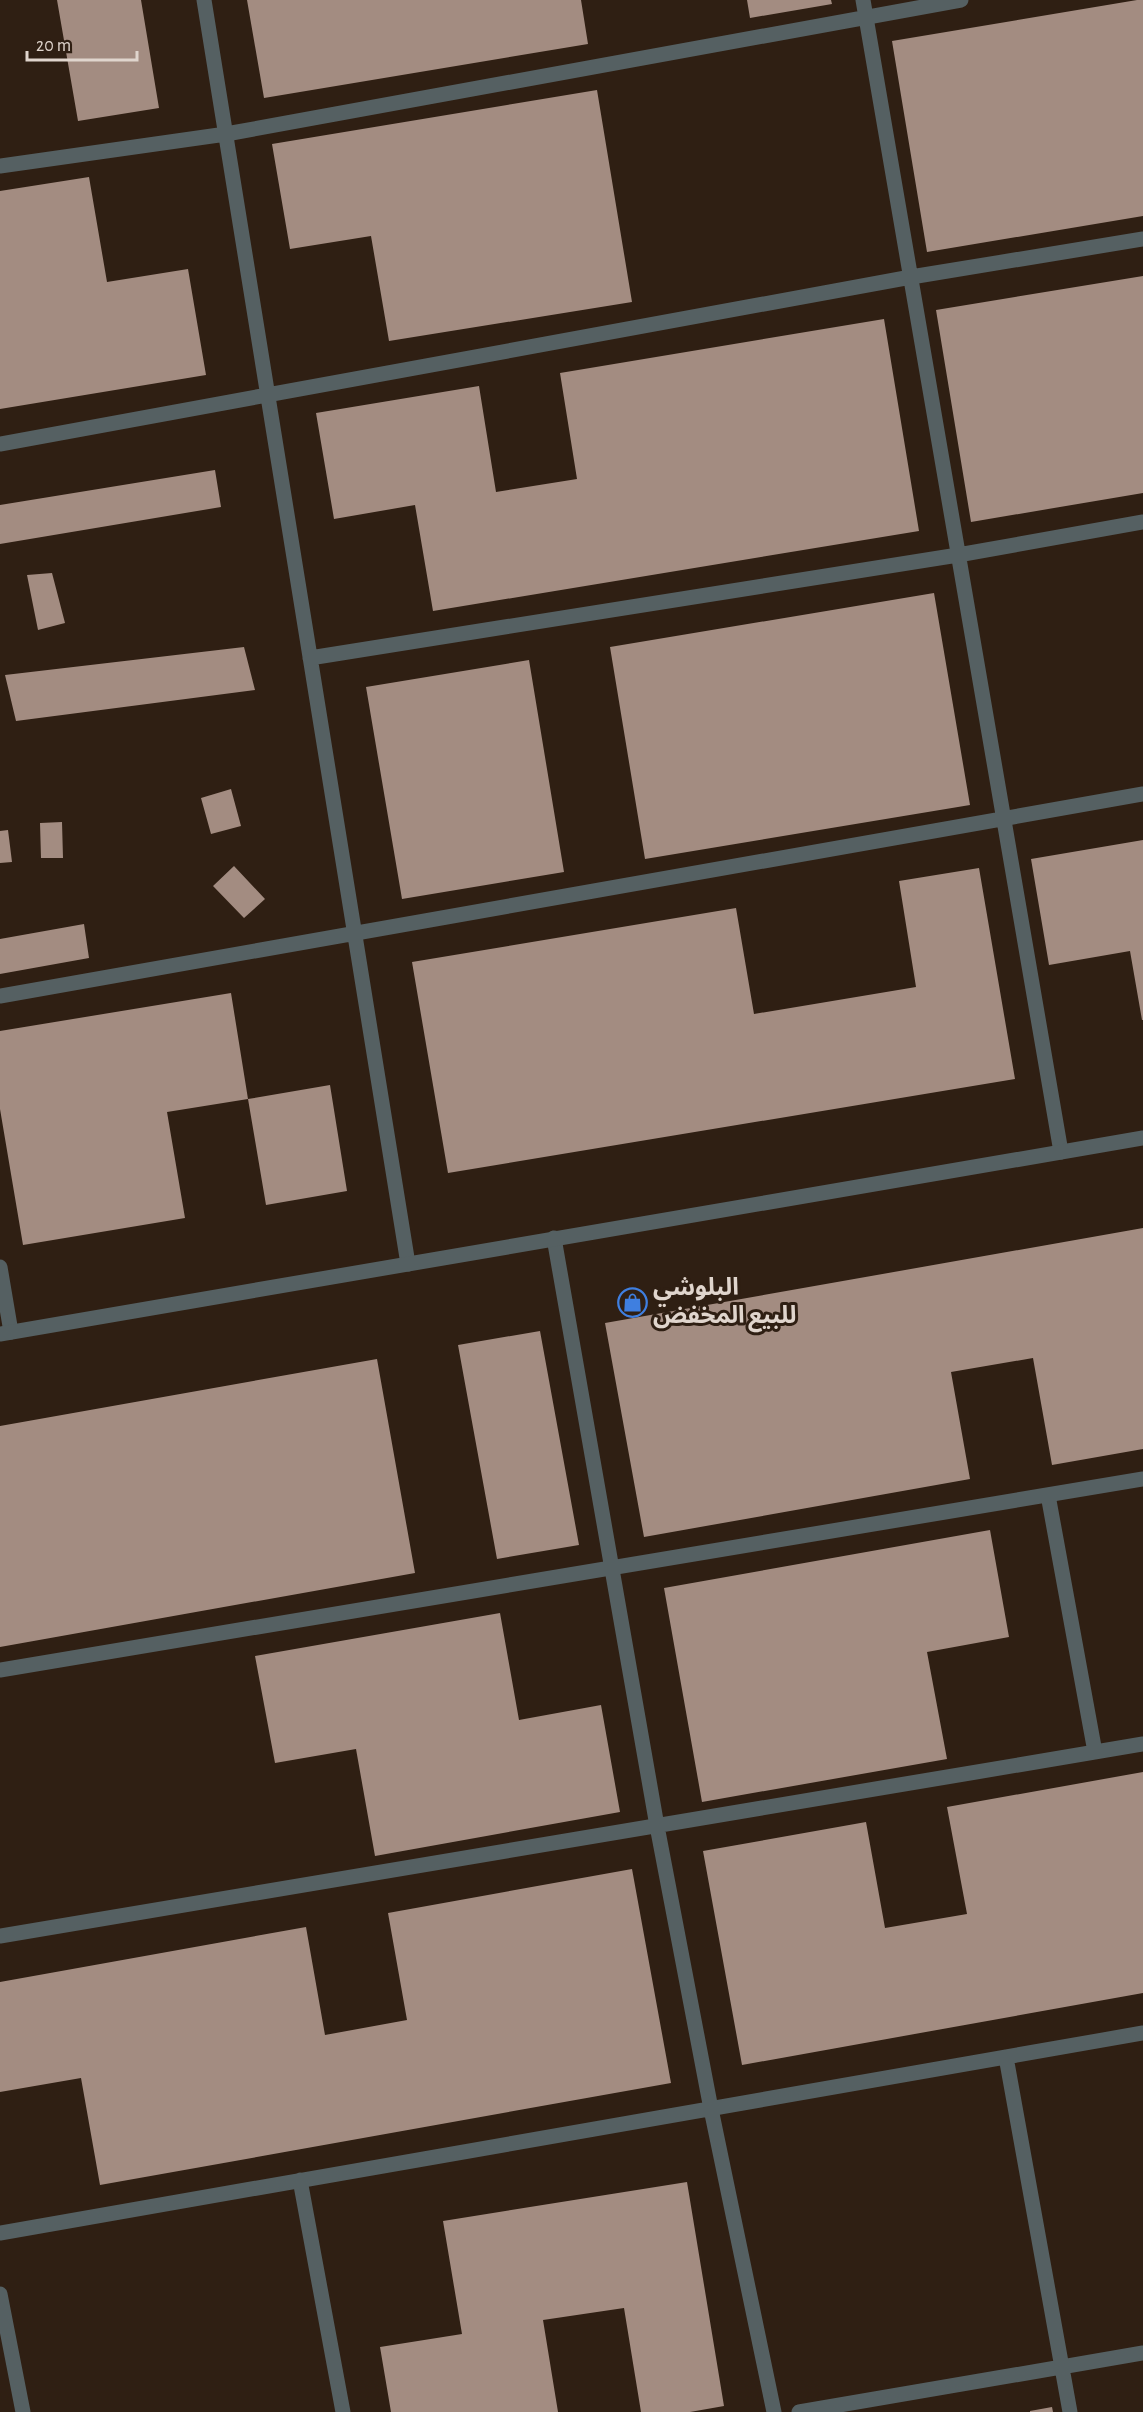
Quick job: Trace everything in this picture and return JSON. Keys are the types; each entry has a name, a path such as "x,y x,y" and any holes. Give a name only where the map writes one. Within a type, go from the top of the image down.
{"street":[{"path":"204,0 408,1264"},
{"path":"863,0 1061,1152"},
{"path":"0,166 226,134 961,0"},
{"path":"0,444 910,277 1143,239"},
{"path":"310,658 958,555 1143,522"},
{"path":"0,996 1143,794"},
{"path":"0,1267 6,1333 1143,1138"},
{"path":"554,1238 657,1826 711,2109 774,2412"},
{"path":"0,1670 1143,1479"},
{"path":"1048,1495 1095,1752"},
{"path":"0,1936 1143,1744"},
{"path":"0,2233 1143,2033"},
{"path":"1006,2057 1070,2412"},
{"path":"300,2180 344,2412"},
{"path":"0,2294 23,2412"},
{"path":"799,2412 1143,2353"}],"building":[{"path":"57,0 141,0 159,108 78,121"},
{"path":"247,0 581,0 588,44 264,98"},
{"path":"747,0 831,0 832,4 750,18"},
{"path":"1143,0 1143,216 927,252 892,41"},
{"path":"597,90 632,302 389,341 371,236 290,249 272,144"},
{"path":"89,177 107,282 188,269 206,375 0,409 0,191"},
{"path":"1143,276 1143,493 971,522 936,310"},
{"path":"884,319 919,531 433,611 415,505 334,519 316,413 479,386 496,492 577,479 560,373"},
{"path":"215,470 221,507 0,544 0,505"},
{"path":"52,573 65,623 38,630 27,575"},
{"path":"934,593 970,805 645,859 610,647"},
{"path":"244,647 255,690 16,721 5,675"},
{"path":"529,660 564,872 402,899 366,687"},
{"path":"231,789 241,826 211,834 201,798"},
{"path":"62,822 63,858 41,858 40,823"},
{"path":"8,830 12,862 0,863 0,831"},
{"path":"1143,840 1142,1020 1130,951 1049,965 1031,859"},
{"path":"234,866 265,899 244,918 213,886"},
{"path":"979,868 1015,1079 448,1173 412,962 736,908 754,1014 916,987 899,881"},
{"path":"84,924 89,958 0,974 0,939"},
{"path":"231,993 248,1099 167,1112 185,1218 23,1245 0,1109 0,1031"},
{"path":"330,1085 347,1191 266,1205 248,1099"},
{"path":"1143,1228 1143,1449 1052,1465 1033,1358 951,1372 970,1479 644,1537 605,1323"},
{"path":"540,1331 579,1545 497,1559 458,1345"},
{"path":"377,1359 415,1573 0,1647 0,1426"},
{"path":"990,1530 1009,1637 927,1652 947,1759 702,1802 664,1588"},
{"path":"500,1613 519,1720 601,1705 620,1812 375,1856 356,1749 275,1763 255,1656"},
{"path":"1143,1772 1143,1993 742,2065 703,1851 866,1822 885,1928 967,1914 947,1807"},
{"path":"632,1869 671,2083 100,2185 81,2078 0,2092 0,1982 306,1927 325,2035 407,2020 388,1913"},
{"path":"687,2182 724,2406 690,2412 641,2412 624,2308 543,2320 558,2412 391,2412 380,2347 462,2334 443,2221"},
{"path":"1052,2407 1053,2412 1030,2412 1030,2411"}],"place":[{"name":"البلوشي للبيع المخفض","path":"632,1302"}]}
